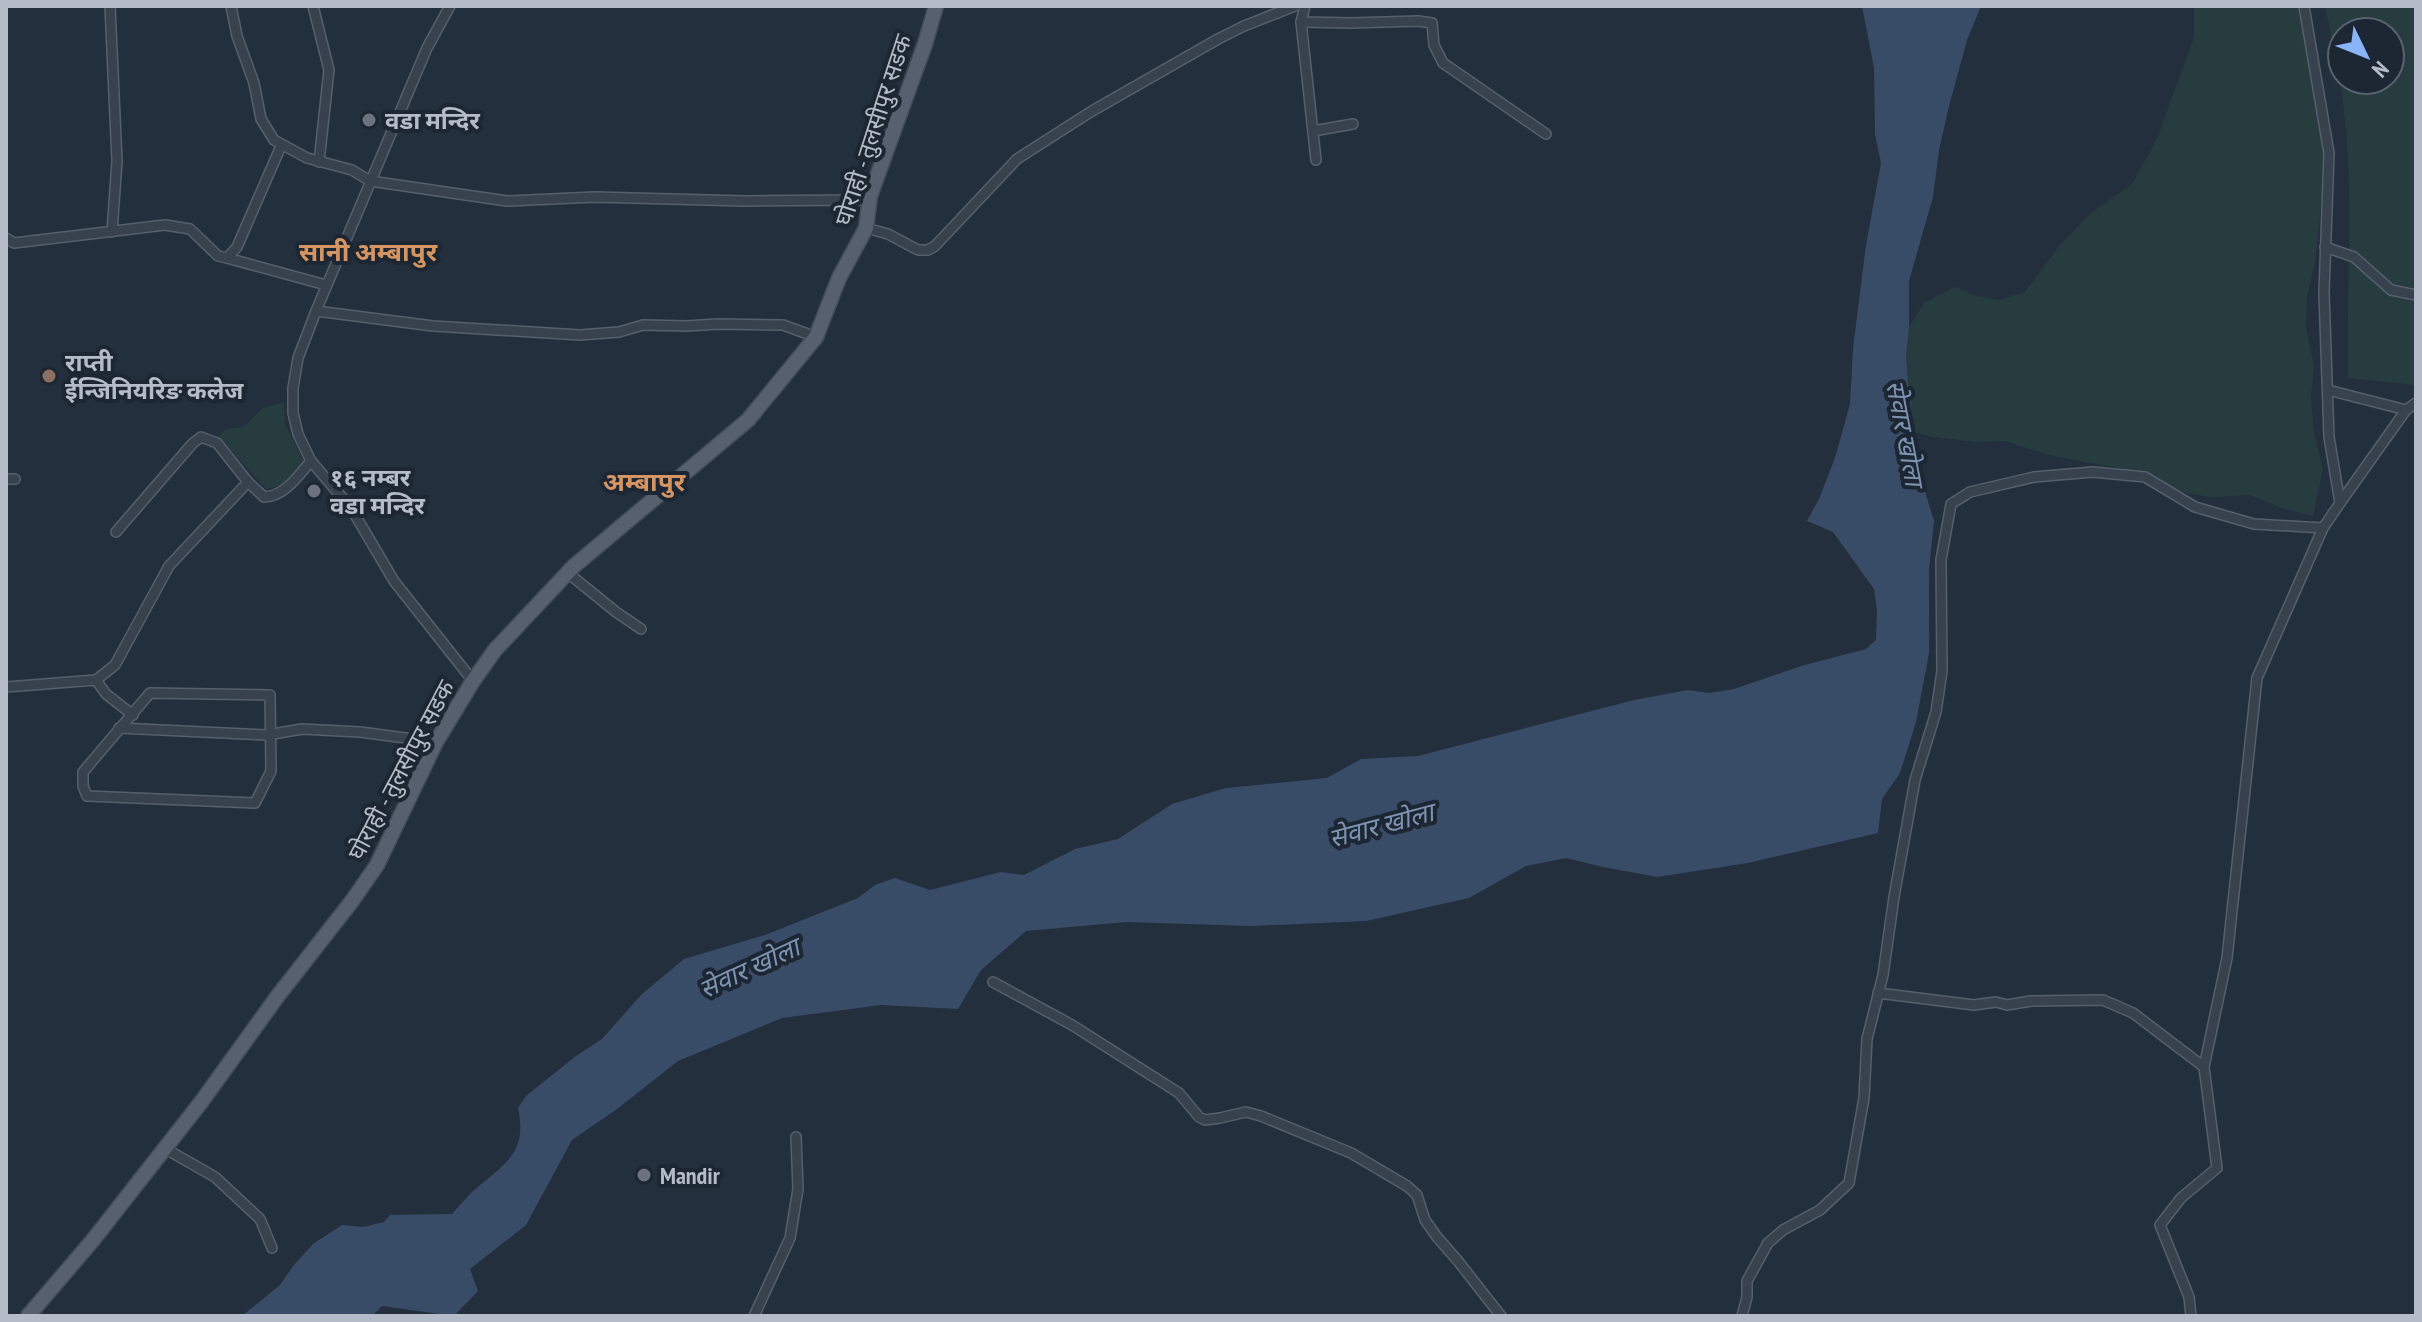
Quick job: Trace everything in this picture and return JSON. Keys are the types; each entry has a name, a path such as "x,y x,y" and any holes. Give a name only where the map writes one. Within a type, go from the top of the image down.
{"main road":[{"name":"घोराही - तुलसीपुर सडक","path":"28,1316 93,1240 202,1101 352,901 377,865 436,742 495,650 568,573 748,420 816,337 839,278 866,228 870,196 936,6"}],"street":[{"path":"110,6 117,161 112,232"},
{"path":"231,6 237,36 254,83 261,119 274,140 319,162 352,170 370,181 507,201 595,197 862,200 870,196"},
{"path":"313,6 329,70 319,162"},
{"path":"450,6 427,48 326,285 298,358 293,413 298,434 311,461 351,508 394,581 473,681"},
{"path":"866,228 888,234 918,250 928,250 951,231 1017,159 1049,137 1218,39 1295,6"},
{"path":"1305,6 1301,22 1316,160"},
{"path":"2304,6 2329,153 2324,293 2329,437 2340,503"},
{"path":"1301,22 1432,23 1434,45 1443,63 1546,134"},
{"path":"1313,131 1353,124"},
{"path":"227,258 237,247 281,146"},
{"path":"6,238 14,243 165,225 190,229 218,256 326,285"},
{"path":"2325,247 2354,257 2391,290 2416,295"},
{"path":"316,311 433,326 580,335 619,332 643,325 783,325 816,337"},
{"path":"2328,390 2406,410"},
{"path":"2191,1316 2189,1297 2160,1225 2181,1198 2217,1168 2204,1067 2227,958 2257,678 2323,528 2353,481 2406,410 2416,403"},
{"path":"116,532 201,437 217,443 264,497 272,497 285,489 311,461"},
{"path":"1742,1316 1747,1281 1768,1243 1783,1230 1820,1210 1849,1183 1864,1098 1867,1039 1878,993 1915,780 1936,712 1942,671 1941,560 1951,504 1970,492 2034,477 2093,472 2145,477 2195,507 2254,524 2323,528"},
{"path":"6,687 96,680 115,665 169,566 248,482"},
{"path":"568,573 641,629"},
{"path":"96,680 106,694 133,715"},
{"path":"150,693 270,695 271,771 255,803 87,796 83,772 119,728 150,693"},
{"path":"119,728 272,734 302,729 360,732 436,742"},
{"path":"993,982 1060,1018 1170,1087 1205,1120 1246,1112 1261,1116 1351,1153 1407,1186 1417,1195 1425,1220 1437,1237 1501,1316"},
{"path":"1878,993 1974,1005 2103,1000 2133,1013 2204,1067"},
{"path":"754,1316 790,1238 798,1189 796,1137"},
{"path":"164,1148 215,1177 226,1187 260,1219 272,1248"}],"green space":[{"path":"2194,6 2304,6 2324,136 2325,168 2315,263 2307,295 2306,328 2314,366 2311,397 2314,434 2323,469 2313,516 2250,495 2209,497 2184,492 2145,473 2048,455 2005,441 1975,442 1914,432 1902,338 1924,303 1955,287 1999,300 2025,292 2059,246 2091,213 2132,184 2157,139 2194,37"},
{"path":"2325,6 2416,6 2416,385 2348,378 2348,153 2342,96 2406,96 2406,16 2327,16"},
{"path":"284,402 285,424 304,462 280,486 266,489 218,436 226,429 243,427 263,408"}],"water":[{"name":"सेवार खोला","path":"1862,6 1981,6 1967,40 1949,106 1933,197 1909,281 1908,384 1922,482 1934,521 1929,569 1929,653 1916,722 1900,773 1882,799 1878,833 1748,863 1657,877 1566,858 1526,866 1469,898 1366,921 1252,926 1126,922 1026,931 981,970 958,1009 881,1005 782,1018 678,1061 572,1140 526,1225 470,1269 478,1291 454,1316 382,1306 372,1316 242,1316 280,1285 313,1244 342,1225 363,1227 384,1222 390,1215 452,1214 513,1153 520,1134 518,1108 526,1096 602,1039 642,994 684,959 765,935 858,898 875,885 895,878 930,890 1001,872 1024,875 1075,849 1118,839 1172,804 1226,788 1327,778 1361,759 1418,756 1634,700 1688,690 1709,693 1734,689 1801,666 1866,649 1876,640 1874,589 1833,532 1807,521 1835,458 1850,404 1853,349 1866,245 1881,163 1875,134 1874,68"}],"place":[{"name":"वडा मन्दिर","path":"369,120"},
{"name":"राप्ती ईन्जिनियरिङ कलेज","path":"49,376"},
{"name":"१६ नम्बर वडा मन्दिर","path":"314,491"},
{"name":"Mandir","path":"644,1175"}],"district":[{"name":"सानी अम्बापुर","path":"368,251"},
{"name":"अम्बापुर","path":"644,481"}]}
